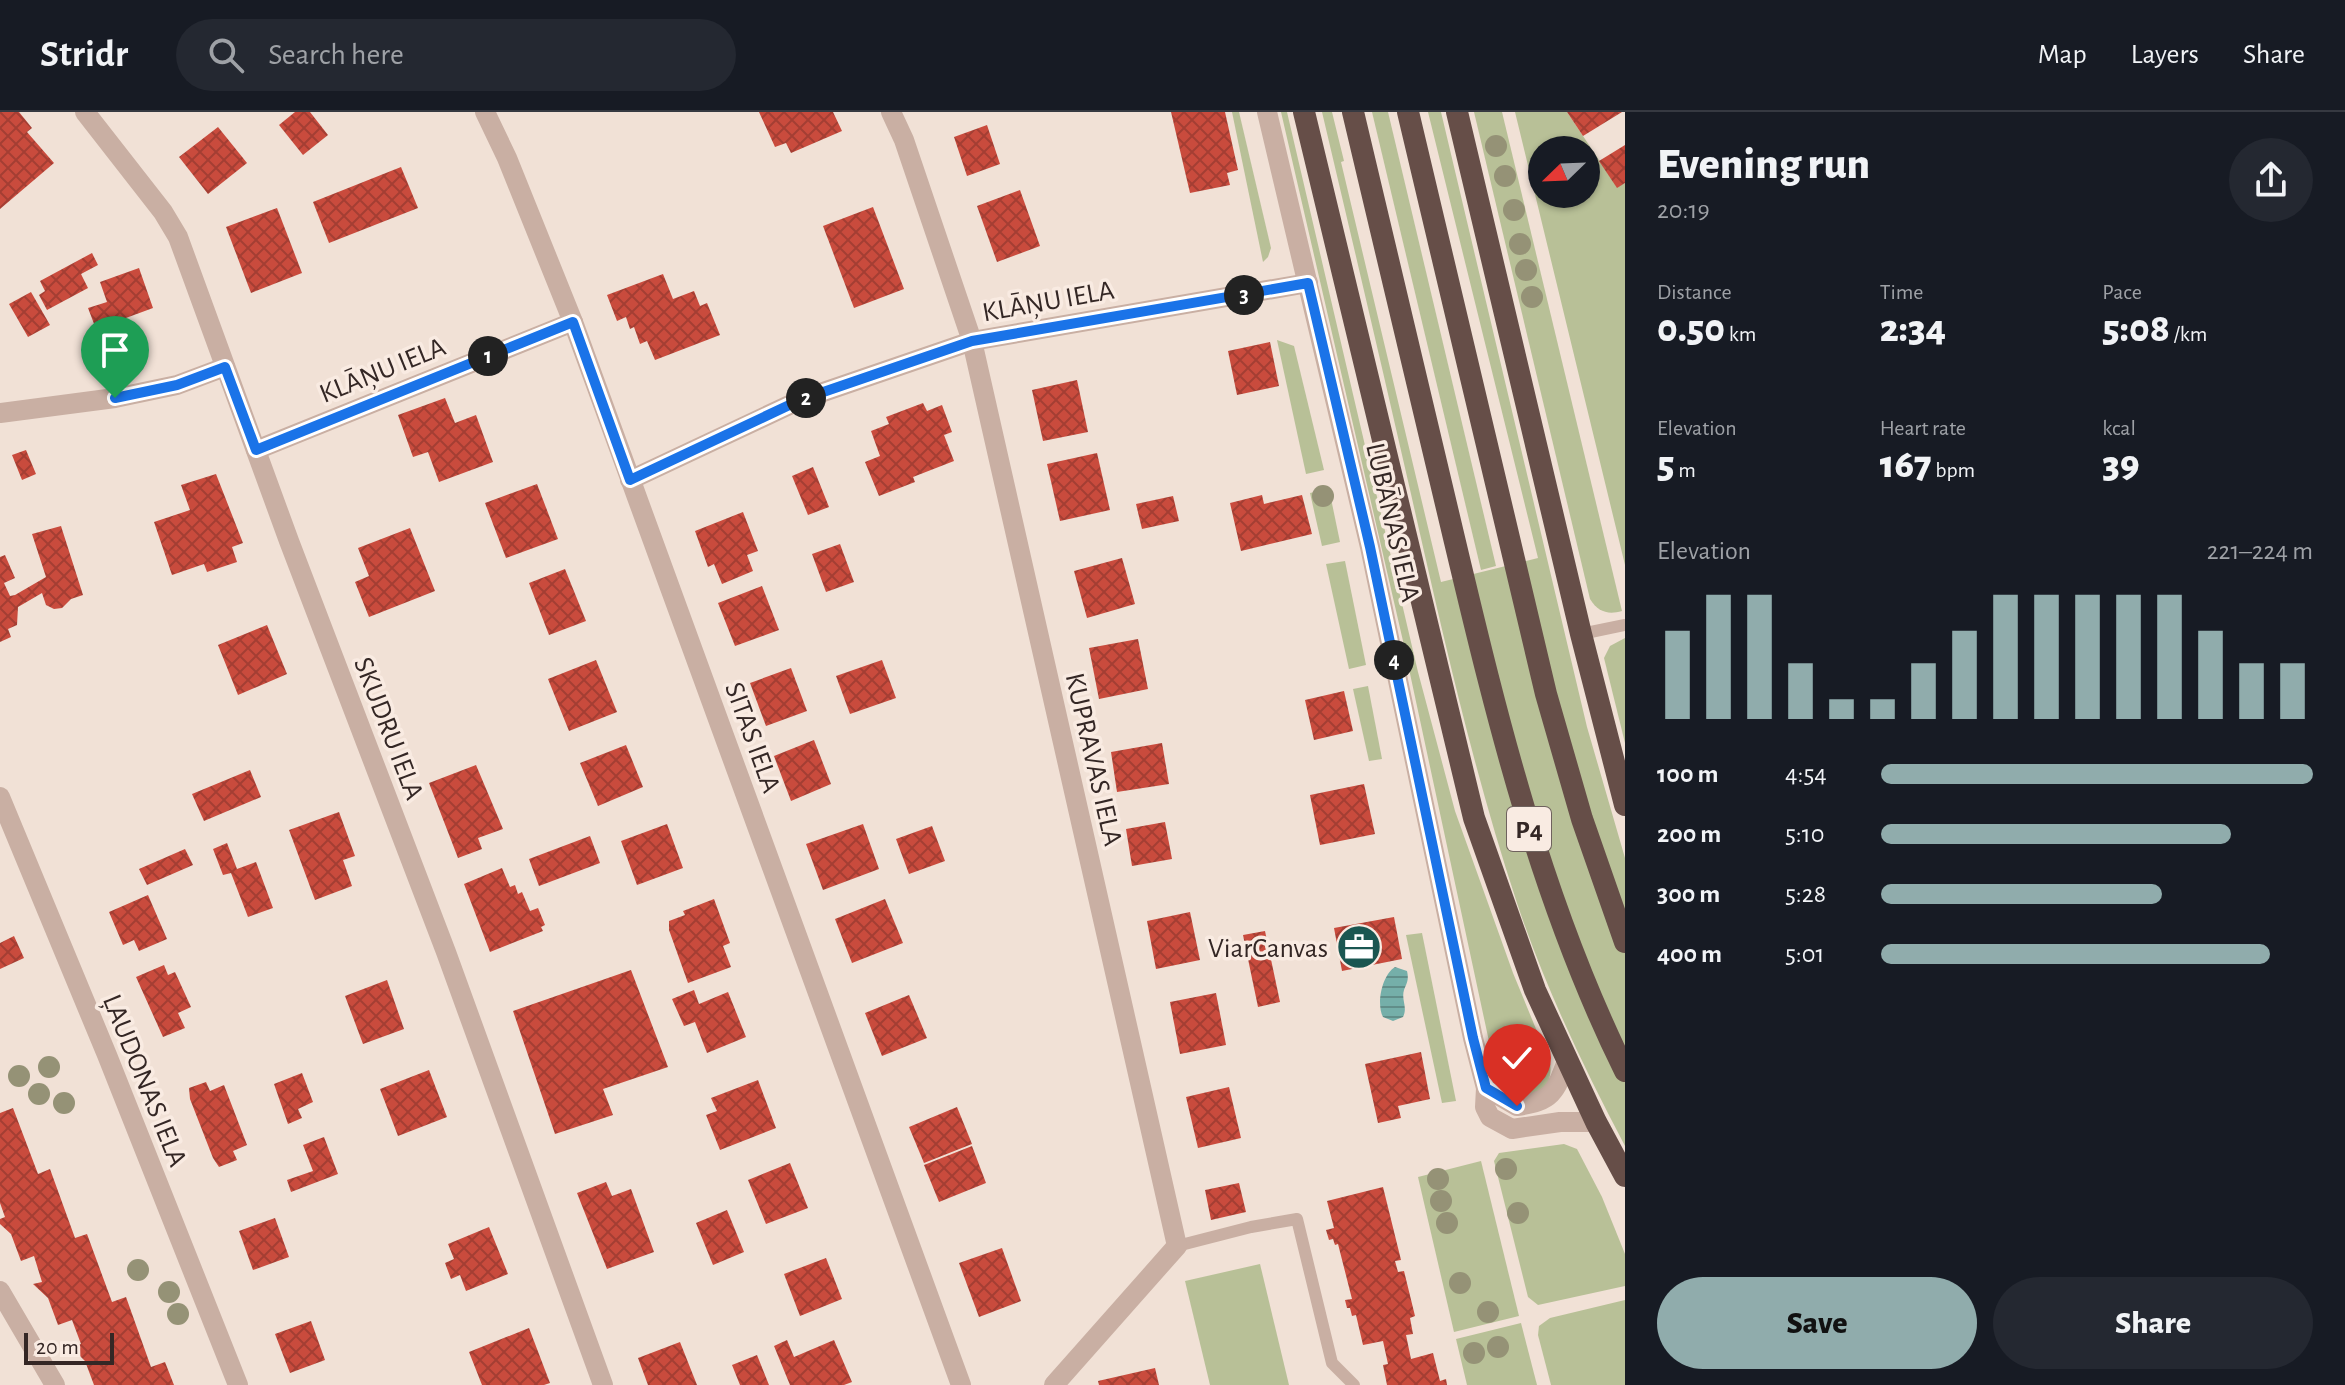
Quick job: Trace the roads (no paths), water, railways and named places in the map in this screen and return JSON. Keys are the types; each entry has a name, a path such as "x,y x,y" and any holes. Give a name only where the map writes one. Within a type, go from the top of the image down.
{"highway":[{"path":"1304,112 1474,818 1535,990 1596,1122 1625,1176"},
{"name":"LUBĀNAS IELA","path":"1353,112 1463,577 1531,836 1601,1023 1625,1071"},
{"name":"P4","path":"1408,112 1546,694 1582,819 1625,942"},
{"path":"1457,112 1581,634 1625,805"}],"street":[{"name":"SKUDRU IELA","path":"85,112 163,212 178,237 299,570 446,952 603,1385"},
{"name":"SITAS IELA","path":"485,112 507,158 573,322 961,1385"},
{"name":"KUPRAVAS IELA","path":"891,112 904,140 972,341 1177,1246"},
{"name":"LUBĀNAS IELA","path":"1267,112 1358,493 1486,1088 1485,1107 1490,1117 1512,1129 1560,1122 1596,1122"},
{"name":"KLĀŅU IELA","path":"630,480 800,400 972,341 1308,283"},
{"name":"KLĀŅU IELA","path":"256,450 573,322"},
{"path":"0,413 115,398 177,385 225,367"},
{"name":"ĻAUDONAS IELA","path":"0,797 238,1385"},
{"path":"1486,1088 1517,1106 1540,1103 1555,1091 1567,1061"},
{"path":"1054,1385 1177,1246"},
{"path":"0,1291 55,1385"}],"lane":[{"path":"1581,634 1625,625"},
{"path":"1177,1246 1297,1219 1332,1363 1354,1385"}],"water":[{"path":"1395,967 1407,971 1408,979 1403,994 1403,1017 1393,1021 1383,1017 1380,998 1387,976"}],"place":[{"name":"ViarCanvas","path":"1359,947"}]}
